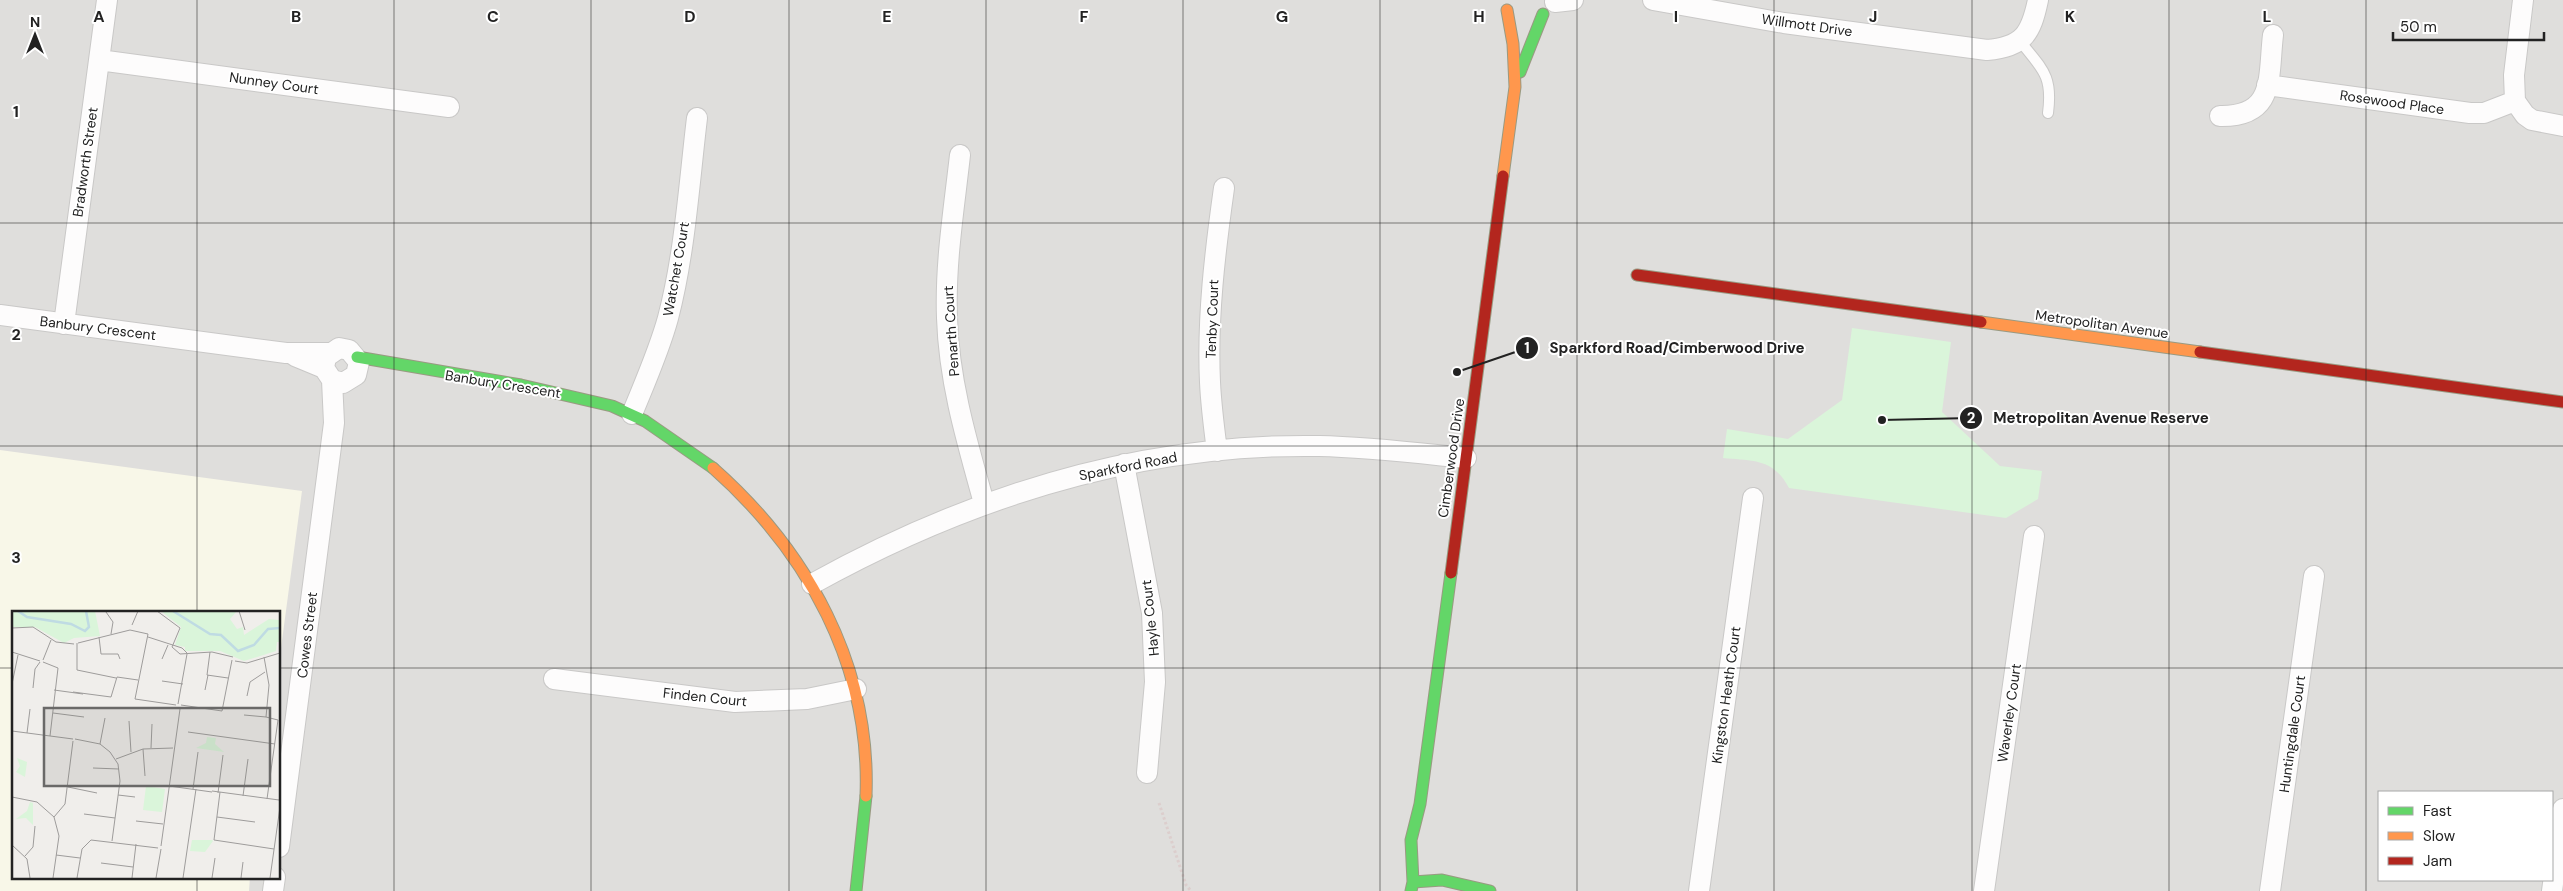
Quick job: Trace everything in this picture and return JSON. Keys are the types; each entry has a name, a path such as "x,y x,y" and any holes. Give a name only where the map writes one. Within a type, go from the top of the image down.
{"street":[{"name":"Bradworth Street","path":"64,324 107,0"},
{"path":"1500,0 1507,10 1524,18 1556,4"},
{"name":"Willmott Drive","path":"1653,0 1784,23 1987,50 2001,49 2020,41"},
{"path":"2020,41 2032,24 2038,0"},
{"path":"2523,0 2514,75 2515,101 2525,115 2532,120 2563,126"},
{"name":"Cimberwood Drive","path":"1515,87 1528,48 1556,4"},
{"name":"Cimberwood Drive","path":"1412,886 1411,840 1420,804 1515,87 1513,44 1507,10"},
{"path":"2220,116 2243,115 2252,111 2265,95 2273,35"},
{"name":"Nunney Court","path":"99,60 449,106"},
{"name":"Rosewood Place","path":"2267,85 2470,113 2484,113 2515,101"},
{"name":"Watchet Court","path":"632,414 656,357 670,309 680,251 697,118"},
{"name":"Penarth Court","path":"960,155 947,276 947,318 958,404 984,503"},
{"name":"Tenby Court","path":"1216,451 1210,382 1210,321 1224,188"},
{"name":"Metropolitan Avenue","path":"1637,275 2563,402"},
{"name":"Banbury Crescent","path":"0,315 286,353 342,368 403,368 540,388 632,414 683,445 732,482 774,527 812,584 840,639 856,689 864,739 867,789 856,891"},
{"name":"Cowes Street","path":"280,839 342,368"},
{"name":"Sparkford Road","path":"812,584 872,550 984,503 1046,484 1124,464 1216,451 1318,446 1371,448 1466,458"},
{"name":"Hayle Court","path":"1124,464 1152,613 1155,682 1147,773"},
{"name":"Kingston Heath Court","path":"1699,891 1752,498"},
{"name":"Waverley Court","path":"1984,891 2034,536"},
{"name":"Huntingdale Court","path":"2270,891 2314,576"},
{"name":"Finden Court","path":"554,680 735,702 799,700 856,689"},
{"name":"Cimberwood Drive","path":"1420,804 1424,836"},
{"path":"2552,891 2563,810"},
{"path":"273,891 275,878"},
{"path":"1412,886 1463,883 1490,891"}],"lane":[{"path":"2020,41 2048,80 2050,94 2048,113"}],"path":[{"path":"1159,803 1186,885 1191,891"}],"shaded area":[{"path":"0,0 2563,0 2563,891 0,891"},
{"path":"0,450 302,491 280,656 280,611 12,611 12,878 250,878 249,891 0,891"}],"green space":[{"path":"1852,328 1951,342 1942,412 2000,466 2042,471 2038,499 2006,518 1789,488 1783,478 1769,466 1753,461 1723,458 1727,429 1788,439 1842,400"}],"traffic: fast":[{"path":"1520,72 1543,14"},
{"path":"357,357 521,385 612,406 645,421 713,468"},
{"path":"1411,891 1413,882 1411,840 1420,804 1451,573"},
{"path":"856,891 866,796"},
{"path":"1413,882 1442,880 1490,891"}],"traffic: slow":[{"path":"1503,176 1515,87 1513,44 1507,10"},
{"path":"1981,322 2200,352"},
{"path":"713,468 747,501 778,536 804,574 827,615 845,657 858,702 865,748 866,796"}],"traffic: jam":[{"path":"1451,573 1503,176"},
{"path":"1637,275 1981,322"},
{"path":"2200,352 2563,402"}],"place":[{"name":"Sparkford Road/Cimberwood Drive","path":"1457,372"},
{"name":"Metropolitan Avenue Reserve","path":"1882,420"}]}
